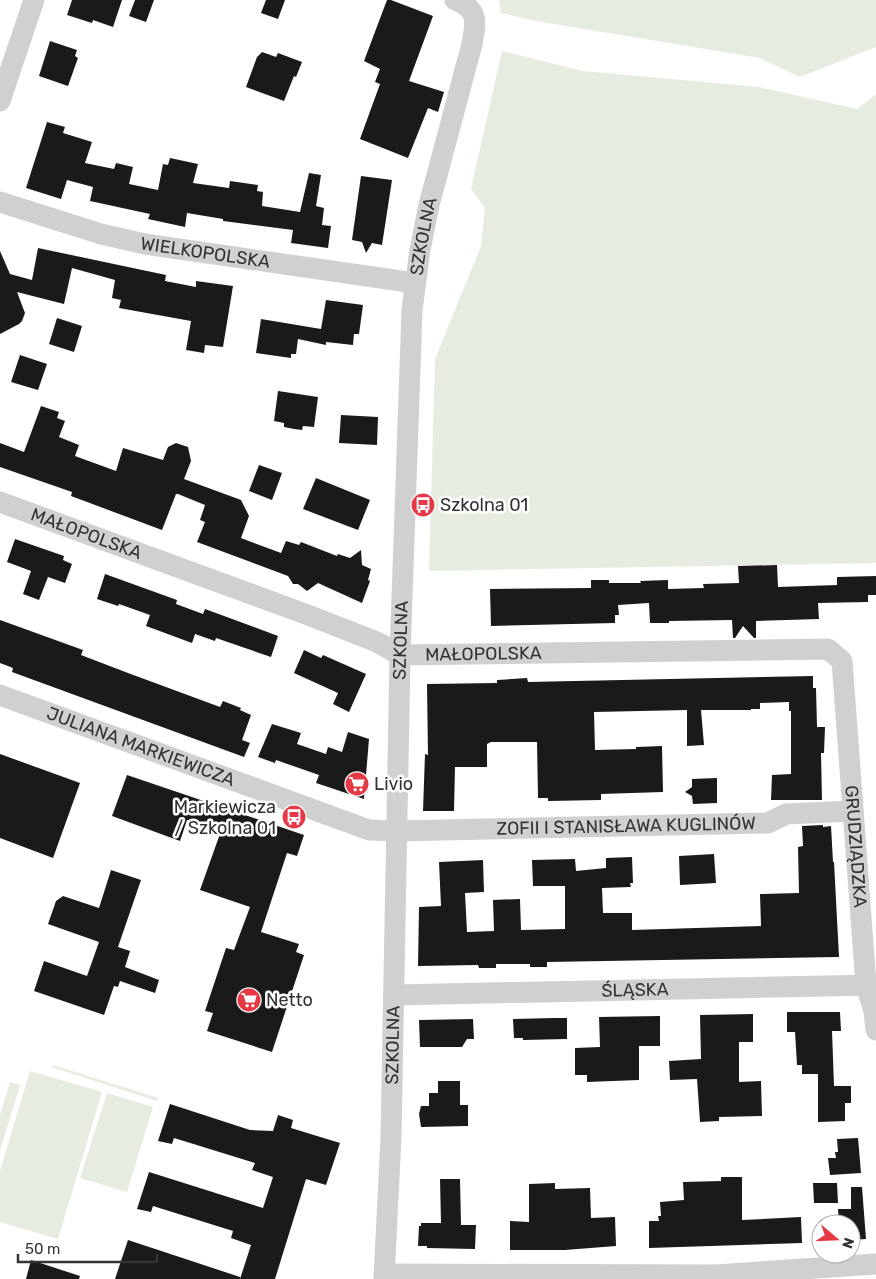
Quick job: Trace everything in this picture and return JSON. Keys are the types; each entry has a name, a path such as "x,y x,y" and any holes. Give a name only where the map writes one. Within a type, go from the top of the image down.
{"street":[{"path":"0,101 34,0"},
{"name":"SZKOLNA","path":"384,1276 391,1137 400,655 409,376 415,283 429,206 476,23 463,4"},
{"name":"WIELKOPOLSKA","path":"0,202 101,234 145,244 415,283"},
{"name":"MAŁOPOLSKA","path":"0,502 308,615 377,642 400,655 828,649 842,661"},
{"name":"GRUDZIĄDZKA","path":"842,661 853,811 876,1030"},
{"name":"JULIANA MARKIEWICZA","path":"0,695 369,830 397,831"},
{"name":"ZOFII I STANISŁAWA KUGLINÓW","path":"397,831 768,823 786,814 853,811"},
{"name":"ŚLĄSKA","path":"394,995 871,985"},
{"path":"384,1276 715,1275 876,1264"}],"shaded area":[{"path":"499,0 876,0 876,47 800,77 760,58 536,21 501,13"},
{"path":"502,51 583,71 759,87 857,109 876,94 876,563 429,571 435,359 481,246 485,208 471,189"},
{"path":"53,1065 158,1098 157,1101 52,1067"},
{"path":"30,1071 102,1092 58,1239 0,1222 0,1171"},
{"path":"10,1082 20,1085 0,1150 0,1115"},
{"path":"107,1093 153,1107 127,1192 80,1178"}],"building":[{"path":"72,0 122,0 113,27 93,20 92,23 67,15"},
{"path":"135,0 154,0 146,22 129,16"},
{"path":"266,0 285,0 278,19 261,13"},
{"path":"387,0 433,16 409,81 444,92 438,112 428,108 408,158 360,139 380,84 375,82 380,69 364,61"},
{"path":"50,41 77,50 75,56 78,58 68,86 39,76"},
{"path":"262,52 276,57 278,53 302,62 284,101 246,87 257,57"},
{"path":"47,122 65,127 63,133 92,142 85,163 114,169 116,163 133,167 129,184 158,190 163,164 168,165 170,158 198,164 193,183 229,188 230,181 258,185 257,191 263,192 262,206 300,212 309,173 321,175 316,206 324,208 322,225 331,226 328,248 291,243 293,230 223,221 223,219 187,213 185,227 148,219 150,214 90,201 93,187 67,180 61,199 26,188"},
{"path":"361,176 392,180 382,245 372,243 366,253 362,242 352,240"},
{"path":"38,248 166,275 165,281 196,287 196,281 233,286 223,347 205,345 204,353 186,350 191,321 119,308 121,300 112,298 115,280 72,268 64,304 17,292 25,313 22,321 0,334 0,251 10,274 32,280"},
{"path":"326,300 363,305 359,334 354,334 353,345 326,342 326,345 298,339 296,354 291,354 291,358 256,353 261,319 321,329"},
{"path":"57,318 82,326 74,352 49,344"},
{"path":"20,355 47,364 38,390 11,382"},
{"path":"278,391 318,397 314,427 303,426 302,430 294,429 284,427 284,423 274,421"},
{"path":"41,406 59,412 57,418 65,421 59,437 79,445 75,456 116,471 123,448 163,460 168,447 176,443 188,447 191,461 184,479 241,500 249,516 241,538 281,553 286,541 299,545 301,542 337,556 338,554 350,558 361,550 362,565 371,569 368,580 370,581 362,603 318,583 307,591 298,584 293,584 288,576 197,542 205,522 200,520 205,505 178,494 176,494 162,530 71,496 72,492 0,467 0,443 24,452"},
{"path":"341,415 378,417 377,445 339,443"},
{"path":"259,465 282,473 272,500 249,491"},
{"path":"316,478 370,500 358,530 303,509"},
{"path":"15,539 64,556 63,560 72,564 65,583 48,577 39,600 23,594 31,571 7,562"},
{"path":"777,565 778,587 837,585 837,577 876,576 876,595 868,595 868,602 818,603 819,619 756,621 756,638 743,626 735,638 733,638 732,620 650,623 649,603 618,605 619,615 615,615 615,623 491,626 490,589 591,588 591,580 609,580 609,583 641,583 640,581 668,580 668,589 704,588 703,584 739,583 738,566"},
{"path":"105,574 177,600 176,604 203,614 205,609 278,636 271,657 216,638 215,641 195,634 192,643 146,626 150,615 119,604 118,606 97,599"},
{"path":"0,620 83,650 81,655 220,707 223,701 241,708 240,710 251,715 242,740 250,743 244,757 12,672 13,668 0,663"},
{"path":"304,650 321,658 323,655 366,674 349,712 333,704 338,693 294,673"},
{"path":"813,676 813,688 816,688 817,727 825,727 824,753 821,753 822,800 771,800 772,775 791,774 791,711 789,711 789,702 760,703 760,709 751,710 701,710 704,745 687,746 687,710 594,712 595,750 662,746 663,792 601,794 601,800 548,801 548,798 538,798 537,742 491,742 487,744 487,767 455,767 454,811 423,811 425,754 428,755 427,684 497,683 497,680 527,678 528,682"},
{"path":"272,724 301,733 297,744 326,754 328,747 342,752 348,732 369,739 364,799 316,783 319,775 276,760 275,763 258,757"},
{"path":"0,754 80,783 53,858 0,838"},
{"path":"127,775 304,835 297,856 287,853 261,932 299,944 296,952 304,955 272,1052 207,1031 213,1013 205,1011 226,948 234,950 250,907 200,890 221,831 187,820 180,841 112,816"},
{"path":"717,778 717,803 693,804 692,796 685,792 692,787 692,779"},
{"path":"823,825 823,827 831,826 839,957 547,962 547,967 530,967 530,964 496,964 496,968 479,968 478,965 418,966 419,907 441,906 439,862 483,860 484,892 465,893 467,932 494,931 493,900 520,899 521,930 565,929 565,886 533,886 532,860 575,859 576,871 606,868 606,858 632,857 633,883 630,883 631,887 602,888 603,913 632,913 632,930 761,926 760,894 799,893 798,847 803,846 802,826"},
{"path":"714,854 716,883 680,885 679,856"},
{"path":"111,870 141,880 118,947 130,951 125,967 159,980 155,993 120,981 118,987 114,986 104,1015 34,991 44,961 87,976 99,942 48,924 56,901 63,896 99,908"},
{"path":"787,1012 840,1012 841,1031 832,1031 834,1086 851,1086 851,1103 845,1103 845,1121 818,1122 818,1074 802,1074 802,1065 797,1065 795,1032 787,1032"},
{"path":"753,1014 753,1042 739,1042 739,1082 761,1081 762,1116 719,1117 719,1121 700,1122 697,1079 670,1080 669,1061 701,1059 700,1015"},
{"path":"660,1016 660,1046 639,1046 639,1080 587,1082 587,1075 575,1075 575,1048 600,1047 599,1017"},
{"path":"567,1018 567,1039 523,1040 523,1038 514,1038 513,1019"},
{"path":"473,1019 474,1039 467,1039 462,1047 420,1047 419,1020"},
{"path":"438,1081 460,1081 460,1105 468,1105 468,1126 421,1127 419,1114 421,1106 429,1106 429,1093 438,1093"},
{"path":"170,1104 250,1130 273,1131 278,1115 293,1120 291,1128 340,1143 326,1185 306,1179 275,1279 240,1279 251,1245 231,1238 233,1231 153,1206 151,1212 137,1209 149,1172 263,1208 273,1177 252,1170 255,1163 174,1138 172,1144 158,1141"},
{"path":"858,1138 861,1173 830,1175 828,1158 836,1158 835,1152 838,1152 837,1139"},
{"path":"721,1177 742,1177 742,1220 801,1217 802,1243 649,1248 649,1221 659,1221 658,1216 661,1216 660,1202 684,1200 683,1182 721,1181"},
{"path":"440,1179 460,1179 461,1225 476,1225 475,1249 427,1248 427,1246 418,1246 419,1226 421,1226 421,1223 441,1223"},
{"path":"555,1183 555,1189 590,1188 591,1218 615,1217 616,1246 565,1250 510,1250 510,1221 529,1222 529,1184"},
{"path":"813,1183 837,1183 838,1203 814,1203"},
{"path":"851,1187 862,1187 866,1239 861,1239 861,1214 838,1214 838,1209 851,1209"},
{"path":"128,1240 240,1277 240,1279 115,1279"},
{"path":"31,1260 80,1276 79,1279 26,1279"}],"place":[{"name":"Szkolna 01","path":"423,505"},
{"name":"Livio","path":"357,784"},
{"name":"Markiewicza / Szkolna 01","path":"294,817"},
{"name":"Netto","path":"249,1000"}]}
